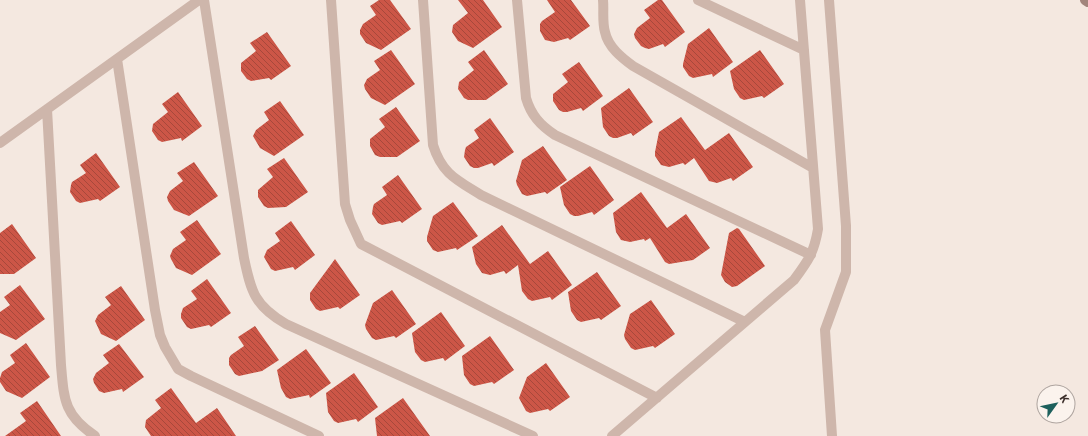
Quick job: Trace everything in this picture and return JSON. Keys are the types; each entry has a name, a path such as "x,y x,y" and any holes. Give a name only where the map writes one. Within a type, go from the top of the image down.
{"street":[{"path":"0,143 199,0"},
{"path":"204,0 244,258 248,279 260,304 270,314 286,324 533,436"},
{"path":"331,0 345,204 350,220 361,244 657,398"},
{"path":"423,0 433,145 437,158 445,170 456,180 481,196 745,322"},
{"path":"517,0 526,98 529,108 543,126 555,135 811,255"},
{"path":"603,0 605,33 612,46 622,58 633,66 813,168"},
{"path":"698,0 804,50"},
{"path":"612,436 794,280 807,263 815,247 818,229 800,0"},
{"path":"829,0 846,226 846,272 825,330 832,436"},
{"path":"117,58 155,310 160,335 165,347 178,369 318,436"},
{"path":"47,109 61,365 65,399 69,411 85,429 95,436"}],"building":[{"path":"379,0 390,0 411,29 381,50 366,43 360,34 363,24 376,15 370,6"},
{"path":"458,0 483,0 502,27 473,48 458,41 452,32 453,25 468,13"},
{"path":"547,0 571,0 590,26 570,40 568,38 554,42 545,40 540,31 540,24 555,12"},
{"path":"658,0 662,0 685,32 665,47 663,44 649,49 641,46 634,34 637,28 650,18 644,10"},
{"path":"709,28 733,62 713,77 712,74 693,78 689,76 683,67 688,44"},
{"path":"267,32 291,66 271,80 269,78 251,81 247,79 241,71 241,63 256,51 250,43"},
{"path":"391,50 415,84 385,105 371,98 364,85 367,79 380,70 374,61"},
{"path":"484,50 508,84 486,100 468,100 464,98 458,89 459,82 474,70 468,62"},
{"path":"760,50 784,84 764,98 762,96 744,100 740,98 734,89 730,71"},
{"path":"579,62 603,96 583,111 581,108 563,112 559,110 553,101 553,94 568,82 562,74"},
{"path":"629,88 653,122 633,136 631,133 613,138 609,136 603,127 601,108"},
{"path":"178,92 202,126 182,141 181,138 162,142 158,140 152,131 153,124 168,112 162,104"},
{"path":"280,101 304,135 274,156 260,148 253,136 256,130 269,120 264,112"},
{"path":"396,107 420,141 397,157 380,157 375,155 370,146 370,139 385,127 379,119"},
{"path":"681,117 705,150 729,133 753,167 733,181 731,178 717,183 709,181 694,158 685,165 683,163 669,167 661,165 655,156 659,132"},
{"path":"490,118 514,152 494,166 492,163 474,168 470,166 464,157 465,150 466,147 479,138 474,130"},
{"path":"543,146 567,180 547,194 545,192 527,196 522,194 516,181 522,160"},
{"path":"96,153 120,187 100,201 98,199 80,203 76,201 70,192 71,185 72,182 86,173 80,165"},
{"path":"284,158 308,192 286,207 268,208 264,206 258,197 258,190 273,177 267,169"},
{"path":"194,162 218,196 189,216 174,210 167,197 170,191 183,181 177,173"},
{"path":"590,166 614,200 594,215 592,212 574,216 570,214 564,205 560,187"},
{"path":"398,175 422,209 402,223 400,221 382,225 378,223 372,214 373,207 374,204 387,195 382,187"},
{"path":"641,192 667,228 686,214 710,248 693,260 669,264 665,262 650,238 645,241 644,239 630,242 621,240 616,232 613,213"},
{"path":"453,202 478,236 457,250 456,248 438,252 433,250 427,241 433,216"},
{"path":"197,220 221,254 192,275 176,268 170,256 173,249 186,240 180,232"},
{"path":"291,221 315,255 295,270 293,267 275,271 271,269 264,257 267,250 280,241 275,233"},
{"path":"12,224 36,258 14,274 0,274 0,233"},
{"path":"502,225 530,264 548,251 572,285 552,300 550,297 532,301 528,299 522,291 518,265 506,274 504,271 490,275 482,273 476,264 472,247"},
{"path":"737,228 765,266 737,286 732,287 725,282 721,275 729,233"},
{"path":"335,259 360,295 340,309 338,307 320,311 316,309 310,300 310,293"},
{"path":"597,272 621,306 601,320 599,318 581,322 577,320 571,311 568,292"},
{"path":"207,279 231,313 211,327 209,325 191,329 187,327 181,318 181,314 183,308 197,299 191,291"},
{"path":"20,285 45,319 16,340 0,333 0,312 10,305 4,297"},
{"path":"121,286 145,320 116,341 101,334 95,321 98,315 111,305 105,297"},
{"path":"392,290 416,324 396,338 394,336 376,340 372,338 365,325 373,303"},
{"path":"651,300 675,334 655,348 653,346 635,350 631,348 624,335 630,314"},
{"path":"441,312 465,346 445,361 443,358 425,362 421,360 415,352 412,333"},
{"path":"255,326 279,360 262,371 239,376 235,374 229,365 229,358 244,346 238,337"},
{"path":"490,336 514,370 494,384 492,382 474,386 470,384 464,375 462,356"},
{"path":"26,343 50,377 22,398 6,391 0,382 0,378 2,372 15,363 10,355"},
{"path":"119,344 144,377 123,392 122,389 104,393 99,391 93,379 96,373 109,363 103,355"},
{"path":"306,349 331,383 310,398 309,395 290,399 286,397 281,388 277,370"},
{"path":"546,363 570,397 550,411 548,409 530,413 526,411 519,398 527,377"},
{"path":"354,373 378,407 358,422 356,419 338,423 334,421 328,412 326,393"},
{"path":"171,388 196,423 217,408 236,436 151,436 145,427 146,420 161,408 155,400"},
{"path":"403,398 430,436 377,436 375,418"},
{"path":"37,401 61,436 5,436 26,421 20,413"}]}
